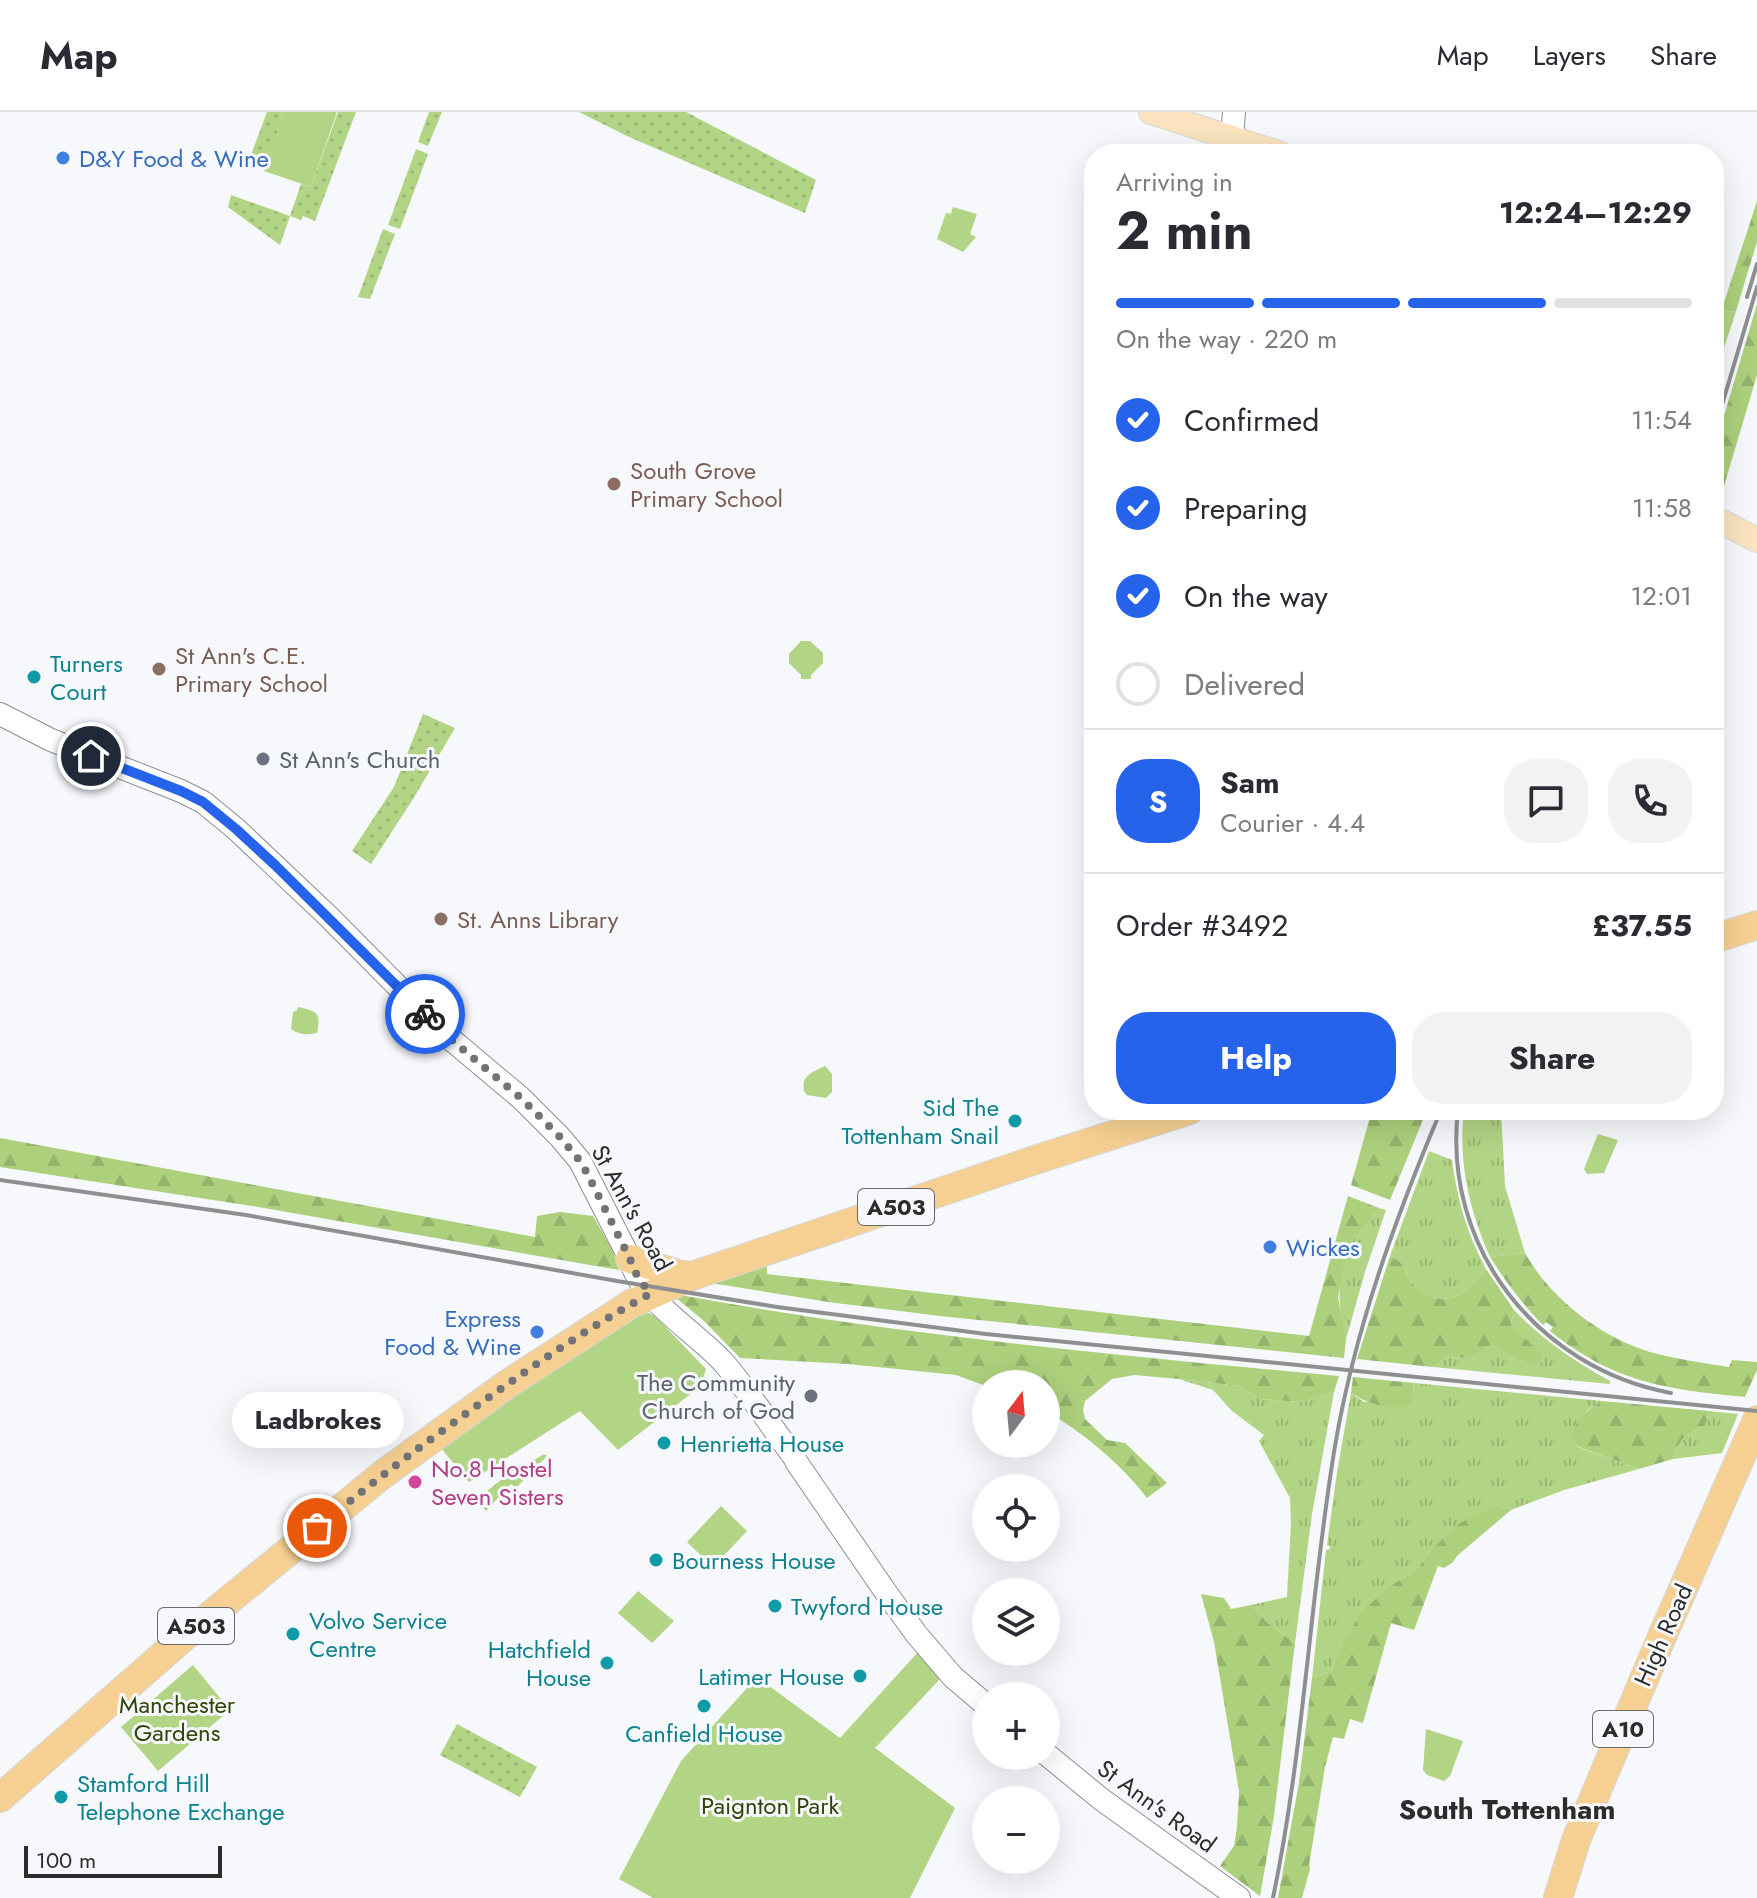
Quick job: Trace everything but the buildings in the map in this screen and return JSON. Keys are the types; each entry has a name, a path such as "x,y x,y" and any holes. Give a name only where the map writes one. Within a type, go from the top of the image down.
{"highway":[{"path":"1724,936 1757,925"},
{"name":"A503","path":"0,1798 143,1671 382,1475 506,1385 650,1294 692,1276 1159,1120"},
{"path":"630,1259 692,1276"},
{"name":"High Road","path":"1558,1898 1576,1840 1757,1420"}],"main road":[{"path":"1151,112 1252,144"},
{"path":"1232,137 1234,112"},
{"path":"1724,523 1757,540"},
{"name":"St Ann's Road","path":"0,714 51,740 203,802 328,916 447,1036 522,1099 559,1136 587,1173 635,1272 650,1294 726,1365 917,1635 953,1677 972,1693"},
{"name":"St Ann's Road","path":"1060,1765 1101,1799 1239,1898"}],"green space":[{"path":"267,112 284,112 265,169 248,163"},
{"path":"284,112 337,112 311,187 264,171"},
{"path":"338,112 356,112 315,221 303,216 301,220 290,216 301,184 311,187"},
{"path":"429,112 442,112 428,146 418,142"},
{"path":"579,112 686,112 816,180 805,213 627,136"},
{"path":"416,149 428,154 400,229 388,225"},
{"path":"231,195 290,216 280,245 228,207"},
{"path":"1757,201 1757,242 1736,311 1724,312 1724,303"},
{"path":"953,207 977,214 970,234 976,237 963,252 937,239 946,213 951,214"},
{"path":"383,229 395,234 370,299 358,297"},
{"path":"1757,304 1757,375 1724,486 1724,416"},
{"path":"1736,311 1724,348 1724,312"},
{"path":"801,641 810,641 823,653 823,663 811,679 801,679 789,663 789,654"},
{"path":"423,714 455,728 371,864 352,851 394,787"},
{"path":"298,1007 316,1014 319,1021 317,1033 304,1034 291,1029 293,1012"},
{"path":"825,1066 832,1074 832,1092 826,1098 807,1095 804,1091 806,1078"},
{"path":"1369,1120 1423,1120 1390,1200 1351,1185"},
{"path":"1463,1120 1502,1120 1505,1186 1525,1253 1490,1257 1467,1185"},
{"path":"1598,1134 1618,1140 1604,1173 1587,1174 1584,1169"},
{"path":"0,1138 535,1237 537,1216 560,1212 593,1216 613,1251 619,1270 252,1206 0,1167"},
{"path":"1429,1151 1452,1160 1464,1216 1486,1269 1470,1287 1453,1298 1444,1299 1424,1293 1411,1282 1401,1263 1390,1256"},
{"path":"1348,1196 1379,1208 1353,1239 1344,1260 1338,1297 1346,1339 1344,1358 940,1316 705,1282 767,1263 767,1274 1309,1336"},
{"path":"1379,1208 1386,1210 1346,1339 1340,1301 1343,1261 1354,1238"},
{"path":"1525,1253 1535,1270 1562,1300 1613,1337 1670,1357 1729,1367 1732,1360 1757,1362 1757,1370 1745,1397 1690,1391 1642,1380 1619,1373 1574,1348 1550,1331 1553,1327 1546,1322 1543,1325 1535,1317 1490,1257"},
{"path":"1390,1256 1401,1263 1411,1282 1424,1293 1444,1299 1462,1293 1486,1269 1514,1310 1511,1324 1544,1355 1542,1362 1535,1367 1491,1344 1470,1358 1447,1357 1433,1367 1357,1359"},
{"path":"675,1294 840,1321 1089,1352 1339,1376 1334,1392 1300,1402 1260,1399 1239,1386 1134,1375 1112,1379 1085,1401 1085,1419 1107,1440 1125,1443 1167,1483 1147,1498 1101,1450 1060,1420 1060,1370 972,1370 972,1381 956,1375 848,1364 740,1358"},
{"path":"1514,1310 1571,1358 1610,1381 1610,1384 1433,1367 1447,1357 1470,1358 1491,1343 1535,1367 1542,1362 1544,1355 1519,1335 1511,1324"},
{"path":"638,1313 656,1317 706,1369 701,1386 618,1450 580,1411 469,1482 440,1447 588,1345"},
{"path":"1353,1377 1414,1383 1413,1397 1409,1406 1372,1403 1351,1393"},
{"path":"1179,1379 1239,1386 1260,1399 1300,1402 1334,1392 1312,1514 1295,1643 1268,1623 1251,1605 1287,1597 1290,1498 1259,1441 1264,1435 1232,1411 1213,1390"},
{"path":"1414,1383 1602,1401 1587,1410 1578,1447 1639,1469 1564,1490 1511,1510 1497,1505 1430,1551 1418,1568 1386,1589 1342,1644 1331,1671 1312,1678 1326,1550 1330,1549 1327,1545 1351,1393 1364,1402 1413,1397"},
{"path":"1602,1401 1709,1411 1705,1426 1684,1438 1673,1459 1639,1469 1579,1447 1572,1436 1583,1415"},
{"path":"1709,1411 1738,1414 1722,1453 1673,1459 1684,1438 1705,1426"},
{"path":"544,1454 547,1456 516,1488 511,1484 486,1511 476,1500 502,1479"},
{"path":"1497,1505 1511,1510 1452,1563 1444,1568 1438,1566 1414,1630 1391,1623 1363,1723 1350,1719 1344,1739 1333,1737 1302,1898 1278,1898 1299,1782 1312,1678 1331,1671 1342,1644 1361,1613 1386,1589 1418,1568 1430,1551 1460,1523"},
{"path":"721,1506 747,1531 713,1567 687,1542"},
{"path":"638,1591 674,1621 652,1643 618,1613"},
{"path":"1201,1594 1224,1598 1231,1609 1251,1605 1268,1623 1295,1643 1274,1816 1260,1896 1220,1866 1234,1846 1239,1791 1214,1642"},
{"name":"Paignton Park","path":"919,1651 940,1679 875,1748 955,1808 910,1898 653,1898 619,1879 681,1761 757,1677 840,1738"},
{"name":"Manchester Gardens","path":"193,1665 230,1710 158,1771 121,1727"},
{"path":"457,1724 537,1767 520,1797 440,1755"},
{"path":"1426,1729 1463,1741 1450,1776 1444,1781 1427,1775 1423,1770"}],"railway":[{"path":"1747,297 1757,264"},
{"path":"1724,398 1757,287"},
{"path":"1273,1898 1292,1786 1326,1502 1343,1402 1378,1275 1437,1120"},
{"path":"1458,1120 1457,1160 1466,1208 1483,1253 1508,1294 1540,1329 1579,1358 1623,1379 1671,1393"},
{"path":"0,1180 246,1215 777,1307 986,1334 1757,1411"}],"way so far":[{"path":"317,1528 382,1475 506,1385 650,1294 635,1272 580,1161 522,1099 425,1014"}],"place":[{"name":"D&Y Food & Wine","path":"63,158"},
{"name":"South Grove Primary School","path":"614,484"},
{"name":"St Ann's C.E. Primary School","path":"159,669"},
{"name":"Turners Court","path":"34,677"},
{"name":"St Ann's Church","path":"263,759"},
{"name":"St. Anns Library","path":"441,919"},
{"name":"Sid The Tottenham Snail","path":"1015,1121"},
{"name":"Wickes","path":"1270,1247"},
{"name":"Express Food & Wine","path":"537,1332"},
{"name":"The Community Church of God","path":"811,1396"},
{"name":"Henrietta House","path":"664,1443"},
{"name":"No.8 Hostel Seven Sisters","path":"415,1482"},
{"name":"Ladbrokes","path":"317,1528"},
{"name":"Bourness House","path":"656,1560"},
{"name":"Twyford House","path":"775,1606"},
{"name":"Volvo Service Centre","path":"293,1634"},
{"name":"Hatchfield House","path":"607,1663"},
{"name":"Latimer House","path":"860,1676"},
{"name":"Canfield House","path":"704,1706"},
{"name":"Stamford Hill Telephone Exchange","path":"61,1797"}],"district":[{"name":"South Tottenham","path":"1507,1809"}],"route":[{"path":"91,756 203,802 275,865 425,1014"}]}
